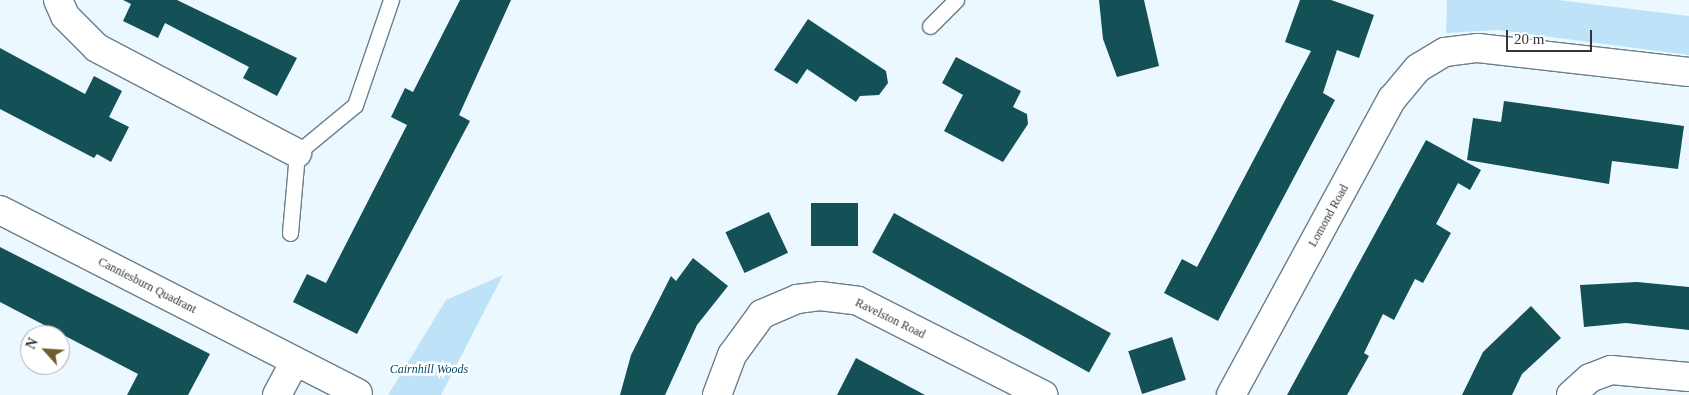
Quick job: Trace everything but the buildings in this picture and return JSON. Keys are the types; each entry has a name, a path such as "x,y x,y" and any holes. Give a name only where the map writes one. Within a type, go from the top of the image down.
{"street":[{"path":"58,0 79,33 97,48 297,153"},
{"name":"Lomond Road","path":"1230,395 1392,99 1418,68 1445,52 1478,48 1689,72"},
{"name":"Canniesburn Quadrant","path":"0,210 358,393"},
{"name":"Ravelston Road","path":"717,395 732,355 762,314 797,299 820,296 858,301 1042,395"},
{"path":"277,395 295,361"},
{"path":"1571,395 1590,378 1611,370 1689,377"}],"lane":[{"path":"290,233 297,153 355,105 391,0"},
{"path":"930,26 956,0"}],"green space":[{"path":"1447,0 1558,0 1689,16 1689,55 1498,30 1446,33"},
{"name":"Cairnhill Woods","path":"503,275 441,395 388,395 446,300"}]}
